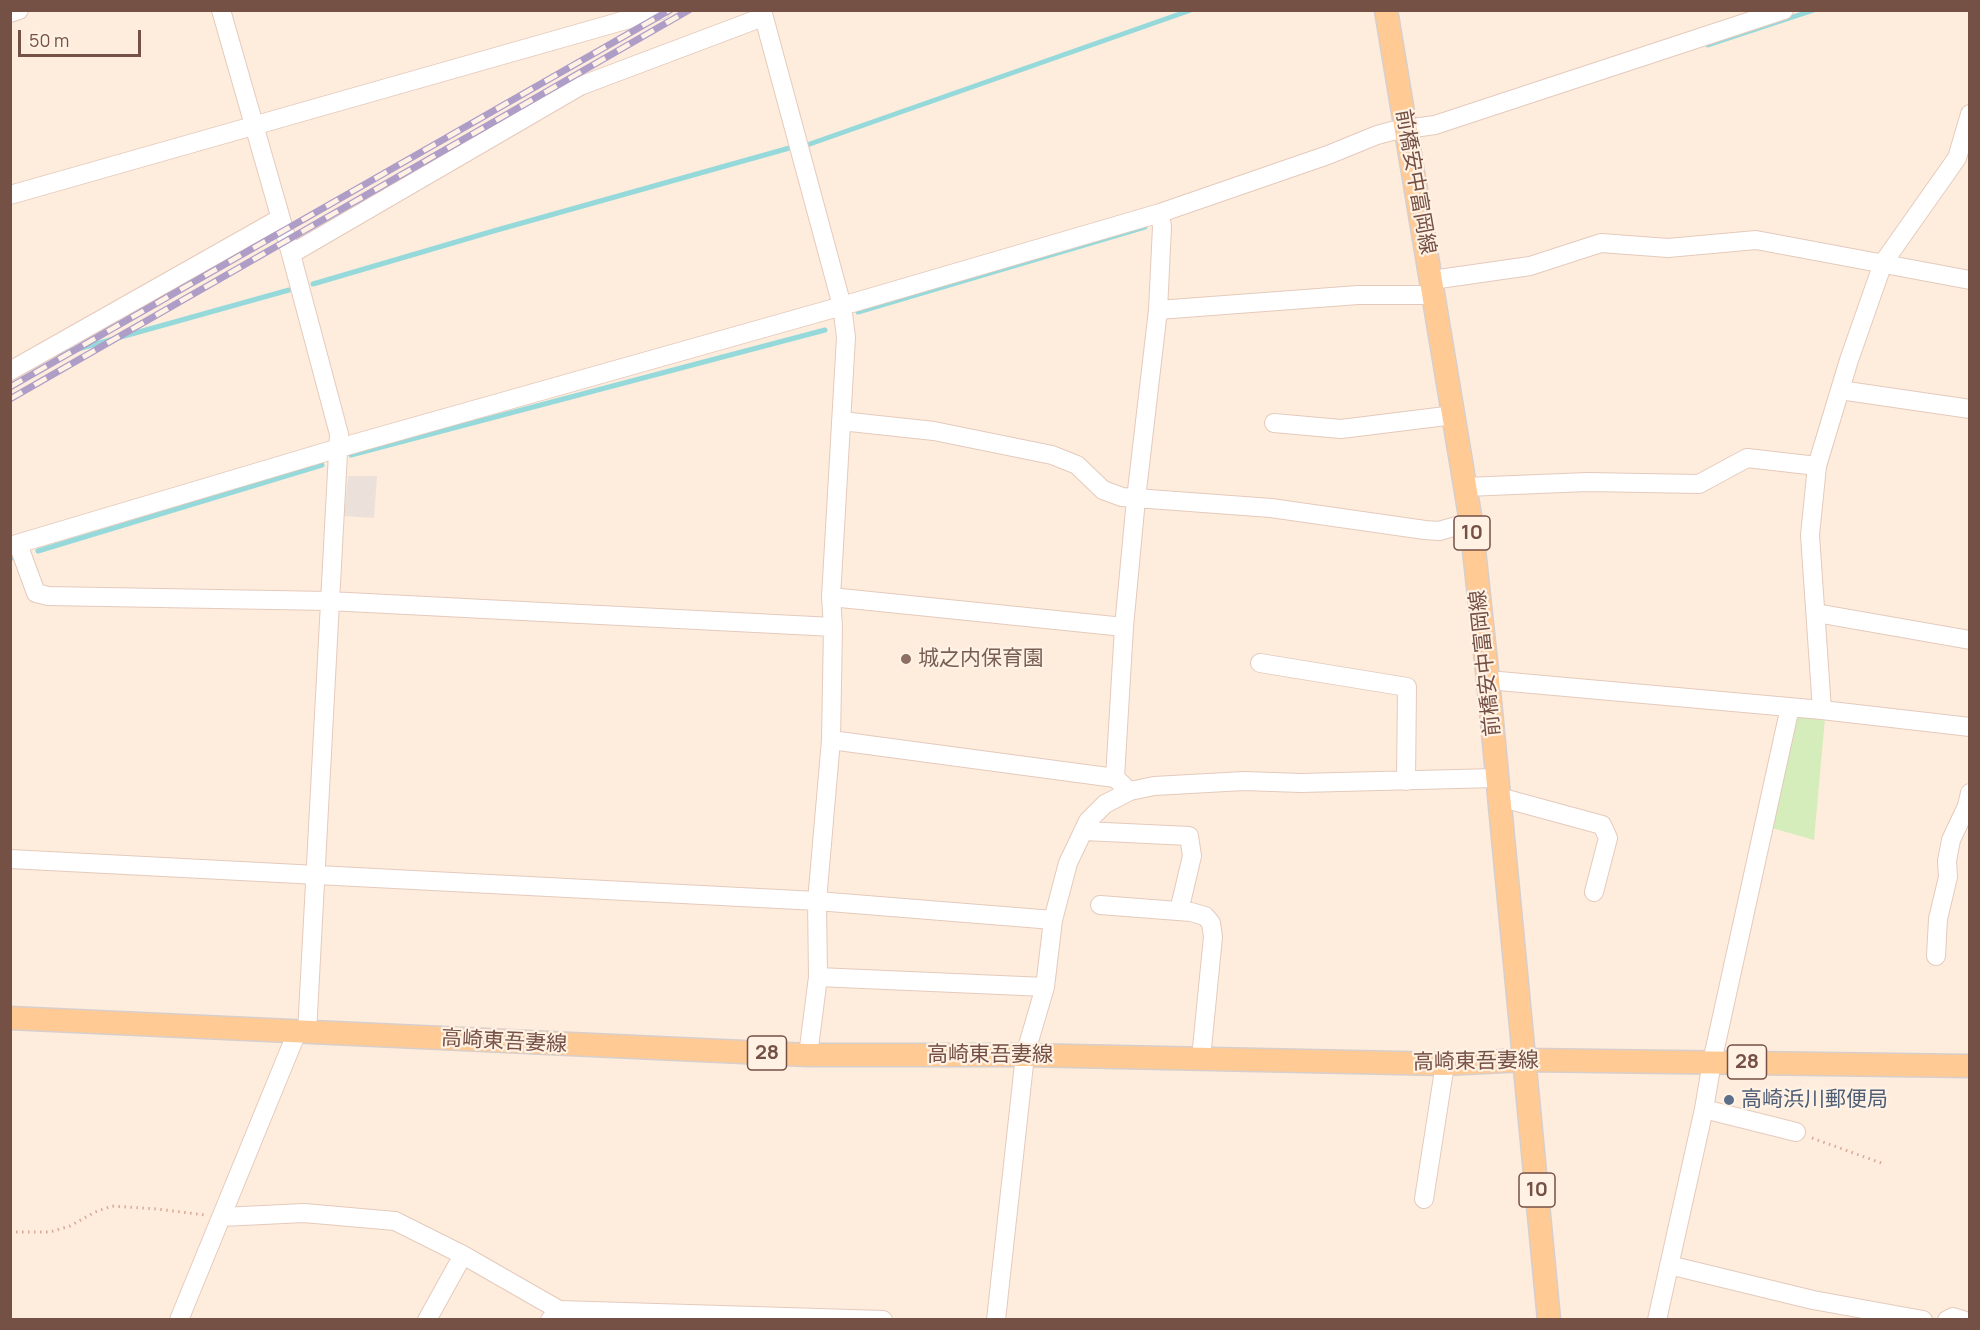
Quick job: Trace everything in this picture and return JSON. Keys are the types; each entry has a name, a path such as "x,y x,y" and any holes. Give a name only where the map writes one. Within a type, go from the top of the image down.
{"main road":[{"name":"前橋安中富岡線","path":"1386,10 1434,288 1471,522 1549,1320"},
{"name":"高崎東吾妻線","path":"10,1017 302,1033 808,1055 1025,1054 1445,1064 1525,1060 1970,1066"}],"street":[{"path":"10,13 19,10"},
{"path":"178,1320 302,1033 316,875 339,448 339,434 291,254 279,219 221,10"},
{"path":"10,195 662,10"},
{"path":"833,627 330,601 48,596 36,592 14,545 339,448 842,306 1160,213 1377,135 1435,125 1784,10"},
{"path":"291,254 580,86 762,14 842,306 846,337 831,597 833,627 831,740 817,901 818,977 808,1055"},
{"path":"1822,710 1809,535 1817,466 1883,263 1957,158 1970,114"},
{"path":"1115,778 1124,627 1158,310 1162,227 1160,213"},
{"path":"10,371 279,219"},
{"path":"1158,310 1434,288 1530,266 1601,243 1668,248 1756,240 1970,280"},
{"path":"1840,390 1970,409"},
{"path":"1274,423 1341,429 1454,415"},
{"path":"841,421 934,431 1052,455 1077,465 1103,490 1122,497 1271,508 1432,531 1471,522"},
{"path":"1466,487 1587,482 1699,484 1747,458 1817,466"},
{"path":"831,597 1124,627"},
{"path":"1816,613 1970,640"},
{"path":"1260,663 1407,687 1406,781"},
{"path":"1488,680 1822,710 1970,727"},
{"path":"1657,1320 1790,707"},
{"path":"831,740 1115,778 1130,791"},
{"path":"996,1320 1025,1054 1044,987 1053,920 1068,863 1088,821 1105,804 1130,791 1154,786 1244,781 1301,783 1406,781 1497,787 1602,825 1608,838 1594,892"},
{"path":"1936,956 1938,919 1948,877 1947,861 1951,840 1967,806 1970,793"},
{"path":"1084,831 1190,836 1192,856 1179,911"},
{"path":"10,859 817,901 1053,920"},
{"path":"1100,905 1179,911 1205,916 1211,923 1213,937 1201,1059"},
{"path":"818,977 1044,987"},
{"path":"1424,1199 1445,1064"},
{"path":"1704,1109 1796,1132"},
{"path":"222,1217 304,1213 395,1221 463,1255 554,1315 883,1320"},
{"path":"427,1320 463,1255"},
{"path":"1669,1265 1813,1300 1923,1320"},
{"path":"1947,1320 1953,1317 1963,1320"}],"path":[{"path":"1796,1132 1884,1164"},
{"path":"10,1232 50,1232 70,1226 95,1212 112,1206 222,1217"}],"shaded area":[{"path":"348,476 377,476 374,518 344,516"}],"green space":[{"path":"1796,716 1825,718 1814,840 1772,828"}],"waterway":[{"path":"807,145 1191,10"},
{"path":"1708,45 1814,10"},
{"path":"313,284 793,147"},
{"path":"858,312 1145,227"},
{"path":"60,354 289,290"},
{"path":"351,455 825,330"},
{"path":"38,551 322,465"}],"railway":[{"path":"10,387 670,10"},
{"path":"10,399 689,10"}],"place":[{"name":"城之内保育園","path":"906,659"},
{"name":"高崎浜川郵便局","path":"1729,1100"}]}
